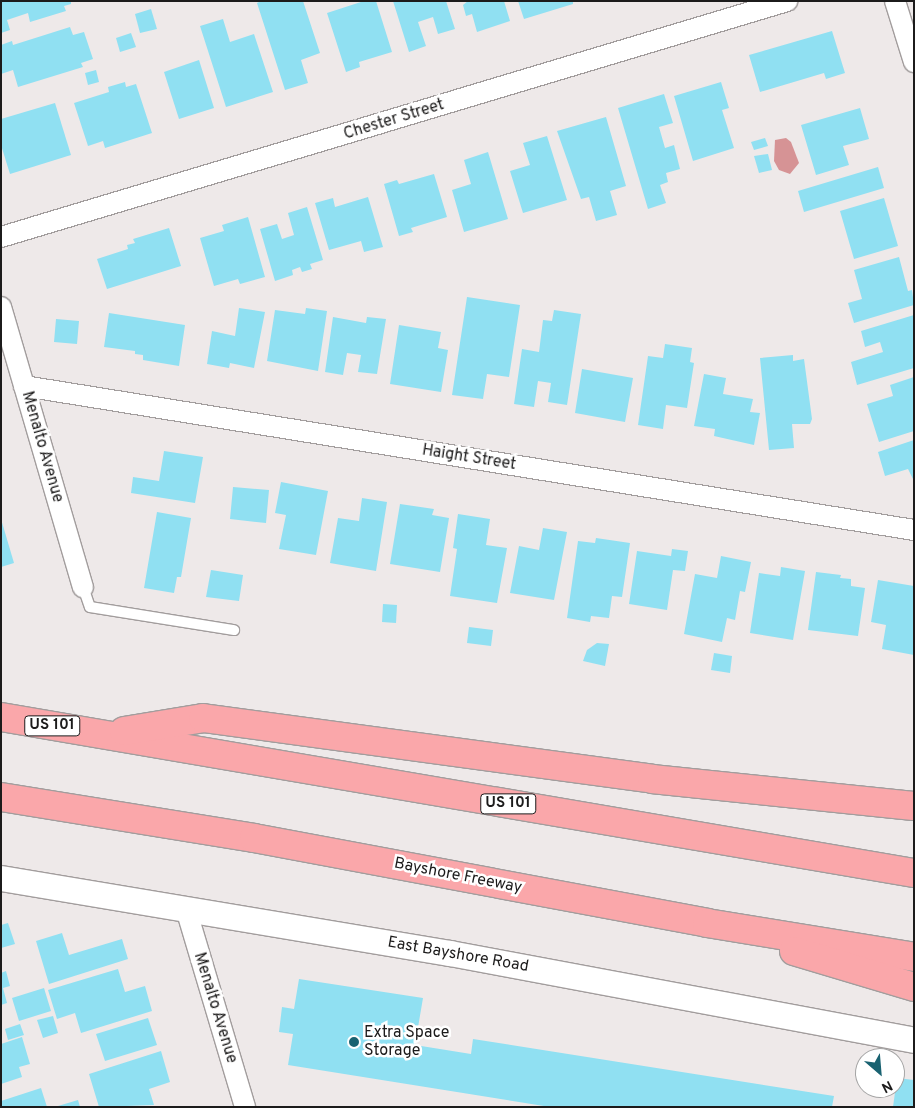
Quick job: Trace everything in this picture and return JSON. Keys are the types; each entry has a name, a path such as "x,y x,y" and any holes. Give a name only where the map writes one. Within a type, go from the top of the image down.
{"highway":[{"name":"US 101","path":"1,717 914,873"},
{"path":"103,734 203,718 652,779 914,806"},
{"name":"Bayshore Freeway","path":"1,797 254,838 707,923 914,957"},
{"path":"707,923 914,987"}],"street":[{"name":"Chester Street","path":"1,237 786,1"},
{"path":"895,1 914,62"},
{"name":"Menalto Avenue","path":"1,307 83,587"},
{"name":"Haight Street","path":"24,386 914,530"},
{"name":"East Bayshore Road","path":"1,878 450,953 914,1040"},
{"name":"Menalto Avenue","path":"186,909 245,1107"}],"lane":[{"path":"83,587 90,607 234,630"}],"shaded area":[{"path":"786,138 791,142 799,163 790,174 779,170 774,161 775,140"}],"building":[{"path":"1,1 71,1 71,4 64,6 66,11 30,22 28,13 7,20 10,30 1,33"},
{"path":"261,1 303,1 320,53 301,60 308,83 285,90 257,3"},
{"path":"364,1 376,1 392,52 359,62 360,67 346,72 327,13"},
{"path":"393,1 446,1 455,29 438,34 433,17 418,22 426,46 409,52"},
{"path":"468,1 504,1 510,21 477,32 472,14 466,16 463,5"},
{"path":"518,1 573,1 573,4 524,19"},
{"path":"151,9 157,29 140,33 135,14"},
{"path":"223,19 230,42 254,34 273,92 226,107 200,26"},
{"path":"70,27 73,35 84,32 93,59 81,63 83,67 18,87 13,70 1,74 1,45 12,41 13,45"},
{"path":"832,31 845,73 826,79 824,73 760,92 749,55"},
{"path":"131,33 136,47 120,52 116,38"},
{"path":"199,60 214,108 179,119 164,72"},
{"path":"96,70 99,82 88,85 85,73"},
{"path":"125,82 126,87 136,84 152,133 105,148 103,141 88,146 74,103 109,92 108,87"},
{"path":"721,82 729,108 722,110 734,148 693,161 674,96"},
{"path":"664,94 673,123 659,127 665,148 674,145 680,169 666,173 668,182 660,185 666,203 648,209 618,108"},
{"path":"55,103 71,155 10,174 1,145 1,119"},
{"path":"860,108 869,139 843,146 849,165 816,175 801,125"},
{"path":"606,117 626,186 610,191 617,215 596,221 589,197 581,199 557,131"},
{"path":"547,136 567,200 523,213 510,171 530,165 523,143"},
{"path":"765,138 768,146 754,150 751,142"},
{"path":"488,152 508,219 464,232 452,190 471,184 464,160"},
{"path":"768,154 772,170 759,173 754,156"},
{"path":"878,167 884,188 804,212 798,191"},
{"path":"434,174 447,217 411,228 413,232 399,236 384,184 397,180 399,184"},
{"path":"368,197 383,247 364,252 361,241 329,250 315,203 333,198 335,207"},
{"path":"884,198 898,246 854,259 840,211"},
{"path":"307,207 323,260 310,264 312,269 302,272 300,267 292,270 293,275 275,281 260,229 277,224 282,239 294,235 288,213"},
{"path":"248,217 265,277 240,284 238,279 214,286 200,238 224,231 222,225"},
{"path":"169,228 181,266 107,289 97,259 128,249 127,245 135,243 133,239"},
{"path":"899,257 908,291 912,290 914,305 854,323 848,303 862,299 854,270"},
{"path":"467,297 520,305 509,377 487,374 483,399 452,395"},
{"path":"239,308 265,312 254,368 230,363 229,368 207,364 212,331 235,336"},
{"path":"306,308 327,311 318,371 267,361 275,310 305,314"},
{"path":"554,310 581,314 567,405 548,402 551,383 538,381 534,407 514,404 522,349 539,352 543,320 552,321"},
{"path":"109,313 185,325 179,366 143,360 143,355 135,354 135,351 104,347"},
{"path":"914,315 914,368 857,385 851,362 883,352 880,342 865,347 861,331"},
{"path":"333,317 366,323 367,317 386,319 377,374 358,372 361,355 347,353 343,375 325,372"},
{"path":"56,319 79,321 77,344 54,342"},
{"path":"399,325 441,332 438,348 448,350 441,392 390,384"},
{"path":"665,344 692,348 690,362 694,363 687,408 666,405 663,429 638,425 648,356 663,358"},
{"path":"793,355 793,361 804,359 812,419 810,424 792,424 794,448 769,450 760,358"},
{"path":"582,369 633,378 625,422 575,413"},
{"path":"704,374 726,378 723,394 753,399 750,412 760,413 754,445 714,436 715,429 694,426"},
{"path":"914,377 914,431 879,442 867,404 893,396 890,385"},
{"path":"914,440 914,481 908,469 885,476 878,452"},
{"path":"164,451 203,457 195,503 131,493 133,477 159,481"},
{"path":"281,482 328,491 316,555 279,549 286,515 275,513"},
{"path":"233,487 269,490 266,523 230,519"},
{"path":"362,498 387,502 376,571 330,563 338,518 359,521"},
{"path":"400,504 434,509 432,515 449,518 440,572 390,564"},
{"path":"157,512 191,518 181,577 177,577 174,593 144,588"},
{"path":"458,514 490,519 486,545 507,548 497,603 450,596 457,549 453,548"},
{"path":"1,519 14,563 1,567"},
{"path":"543,528 567,532 554,600 510,593 519,546 539,550"},
{"path":"596,538 630,543 622,597 612,596 609,618 591,616 590,622 567,618 578,541 595,543"},
{"path":"672,549 688,551 685,571 673,570 667,610 629,604 637,551 671,556"},
{"path":"721,556 751,562 745,592 740,591 735,620 727,618 722,642 684,634 695,574 717,578"},
{"path":"781,567 805,571 793,640 750,633 759,573 780,576"},
{"path":"211,570 243,575 239,601 206,597"},
{"path":"816,572 841,575 840,578 851,579 851,586 865,588 858,636 808,630"},
{"path":"878,580 914,586 914,655 882,649 886,625 871,622"},
{"path":"383,604 397,605 396,623 382,622"},
{"path":"469,627 493,630 491,646 467,643"},
{"path":"597,643 609,644 605,666 583,661 587,650"},
{"path":"714,653 732,656 730,673 711,670"},
{"path":"8,923 15,944 1,948 1,925"},
{"path":"62,933 69,955 122,939 128,959 49,984 36,941"},
{"path":"118,969 125,992 145,986 152,1011 81,1033 75,1013 57,1019 48,990"},
{"path":"6,971 10,986 3,988 7,1003 1,1005 1,973"},
{"name":"Extra Space Storage","path":"299,979 423,998 415,1045 471,1054 473,1039 834,1096 832,1107 550,1107 288,1065 293,1034 279,1032 282,1007 294,1009"},
{"path":"44,988 51,1011 19,1021 12,998"},
{"path":"53,1016 58,1033 43,1038 37,1020"},
{"path":"148,1018 157,1045 105,1061 96,1034"},
{"path":"20,1024 24,1035 8,1040 5,1029"},
{"path":"22,1037 30,1064 19,1067 22,1077 1,1084 1,1044"},
{"path":"161,1051 170,1082 149,1089 154,1105 99,1107 89,1074"},
{"path":"905,1079 914,1080 914,1107 893,1107 894,1098 905,1098"},
{"path":"41,1088 47,1107 1,1107 1,1101"},
{"path":"78,1100 80,1107 58,1107 58,1106"}],"place":[{"name":"Extra Space Storage","path":"354,1042"}]}
